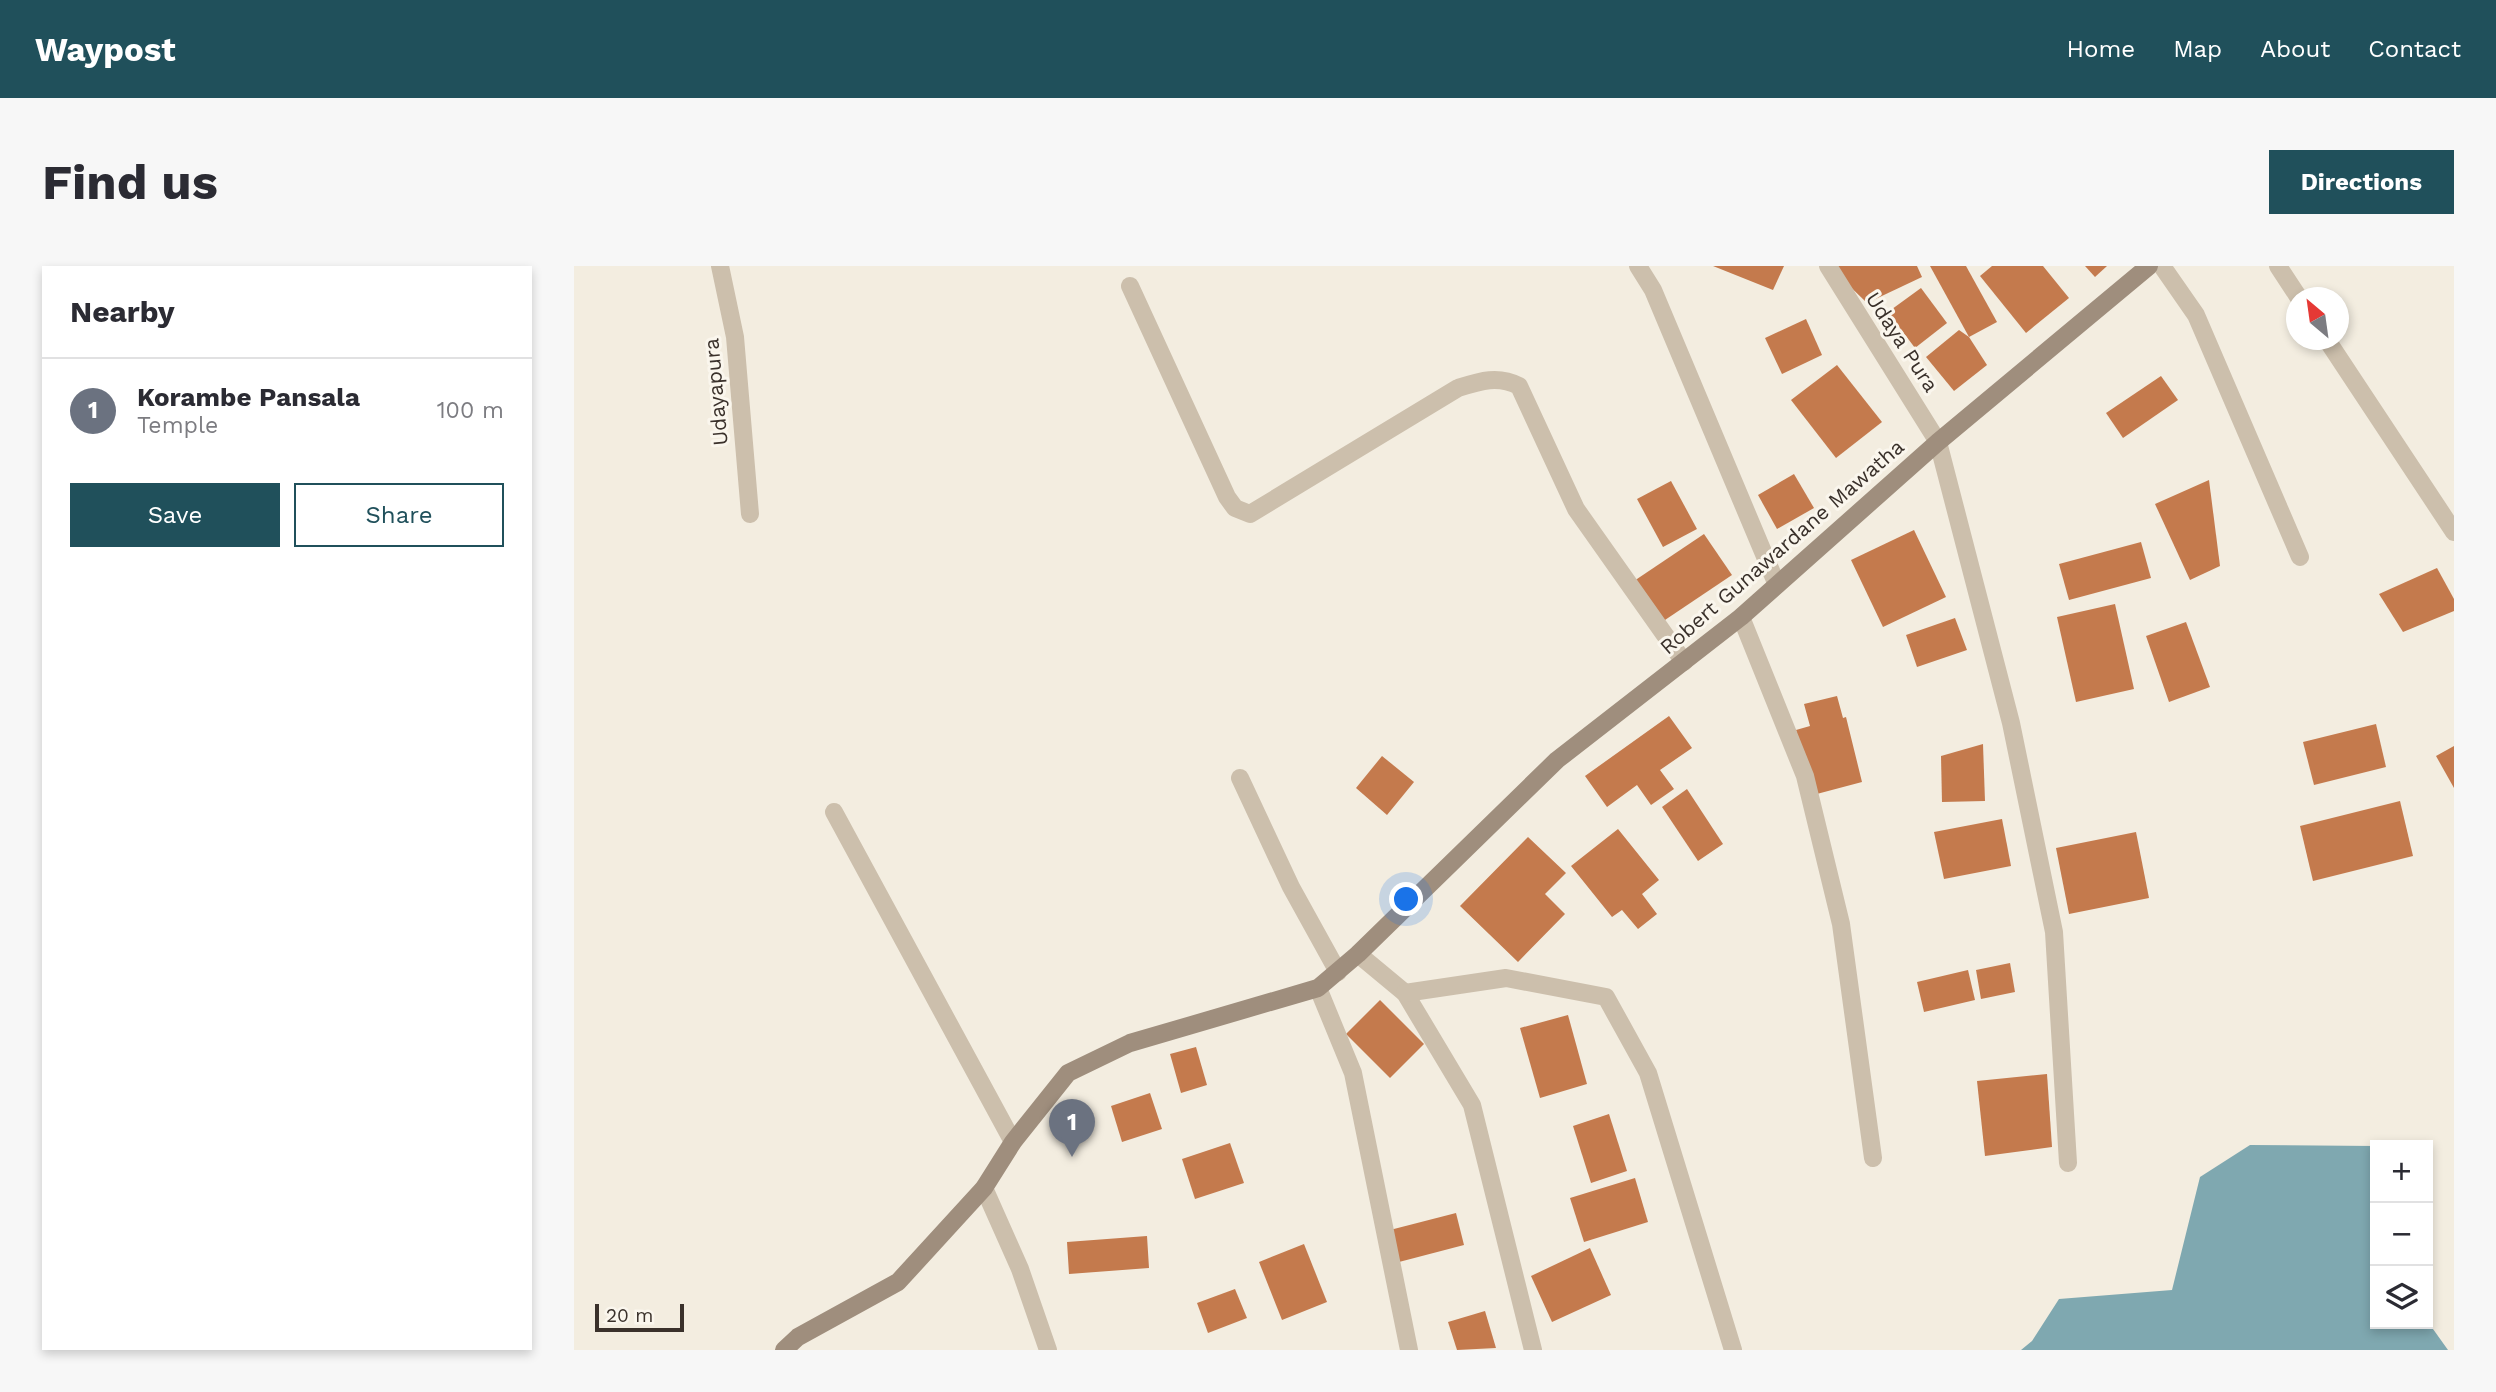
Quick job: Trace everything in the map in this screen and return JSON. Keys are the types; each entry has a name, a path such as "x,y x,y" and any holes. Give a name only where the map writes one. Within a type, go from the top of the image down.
{"street":[{"name":"Udayapura","path":"720,266 735,337 750,514"},
{"path":"1638,266 1653,290 1777,585"},
{"name":"Udaya Pura","path":"1828,266 1938,442 2011,723 2054,932 2068,1163"},
{"name":"Robert Gunawardane Mawatha","path":"784,1350 798,1337 898,1282 984,1188 1013,1142 1068,1073 1130,1043 1318,988 1359,954 1558,760 1741,617 1938,442 2149,266"},
{"path":"2162,266 2196,315 2300,557"},
{"path":"2278,266 2292,287"},
{"path":"1130,286 1227,497 1242,513 1250,514 1458,388 1487,379 1507,380 1519,387 1576,509 1684,662"},
{"path":"2334,350 2454,532"},
{"path":"1741,617 1809,790 1841,924 1873,1158"},
{"path":"1240,778 1291,887 1338,972"},
{"path":"834,812 1013,1142"},
{"path":"1359,954 1405,993 1472,1105 1533,1350"},
{"path":"1405,993 1506,978 1606,998 1648,1073 1733,1350"},
{"path":"1318,988 1353,1073 1409,1350"},
{"path":"984,1188 1020,1269 1048,1350"}],"water":[{"path":"2250,1145 2370,1146 2370,1329 2433,1329 2448,1350 2021,1350 2032,1341 2059,1299 2172,1290 2200,1177"}],"building":[{"path":"1713,266 1784,266 1773,290"},
{"path":"1838,266 1917,266 1922,277 1867,303 1832,269"},
{"path":"1930,266 1966,266 1997,322 1969,337"},
{"path":"1992,266 2043,266 2069,298 2026,333 1980,276"},
{"path":"2085,266 2107,266 2095,277"},
{"path":"1921,288 1947,323 1915,348 1888,312"},
{"path":"1806,319 1822,355 1782,374 1765,338"},
{"path":"1959,330 1969,337 1987,365 1954,391 1926,357"},
{"path":"1837,365 1882,422 1836,458 1791,400"},
{"path":"2161,376 2178,400 2123,438 2106,413"},
{"path":"1794,474 1814,508 1777,529 1758,495"},
{"path":"2209,480 2220,566 2190,580 2155,504"},
{"path":"1671,481 1697,529 1663,547 1637,499"},
{"path":"1914,530 1946,597 1883,627 1851,560"},
{"path":"1704,534 1732,575 1662,622 1634,581"},
{"path":"2141,542 2151,578 2069,600 2059,564"},
{"path":"2437,568 2454,599 2454,611 2403,632 2379,594"},
{"path":"2115,604 2134,689 2076,702 2057,617"},
{"path":"1955,618 1967,650 1917,667 1906,635"},
{"path":"2186,622 2210,687 2169,702 2146,636"},
{"path":"1837,696 1843,718 1846,717 1862,782 1813,795 1796,730 1810,726 1804,704"},
{"path":"1669,716 1692,748 1660,770 1674,789 1651,805 1637,785 1607,807 1585,776"},
{"path":"2376,724 2386,767 2314,785 2303,742"},
{"path":"1983,744 1985,801 1942,802 1941,756"},
{"path":"2454,746 2454,788 2436,756"},
{"path":"1382,756 1414,782 1387,815 1356,788"},
{"path":"1687,789 1723,844 1698,861 1662,807"},
{"path":"2400,801 2413,856 2313,881 2300,826"},
{"path":"2002,819 2011,866 1944,879 1934,832"},
{"path":"1618,829 1659,880 1642,894 1657,914 1638,929 1622,910 1612,917 1571,866"},
{"path":"2136,832 2149,898 2069,914 2056,848"},
{"path":"1528,837 1566,873 1545,894 1565,914 1518,962 1460,906"},
{"path":"2010,963 2015,992 1981,999 1976,970"},
{"path":"1968,970 1975,1000 1924,1012 1917,982"},
{"path":"1380,1000 1424,1044 1390,1078 1346,1034"},
{"path":"1568,1015 1587,1084 1540,1098 1520,1028"},
{"path":"1196,1047 1207,1085 1181,1093 1170,1054"},
{"path":"2047,1074 2052,1147 1985,1156 1977,1081"},
{"path":"1150,1093 1162,1129 1122,1142 1111,1106"},
{"path":"1609,1114 1627,1171 1591,1183 1573,1126"},
{"path":"1230,1143 1244,1183 1195,1199 1182,1159"},
{"path":"1635,1178 1648,1222 1584,1242 1570,1198"},
{"path":"1456,1213 1464,1245 1399,1262 1390,1230"},
{"path":"1147,1236 1149,1268 1069,1274 1067,1242"},
{"path":"1304,1244 1327,1302 1282,1320 1259,1262"},
{"path":"1590,1248 1611,1295 1552,1322 1531,1276"},
{"path":"1235,1289 1247,1318 1208,1333 1197,1303"},
{"path":"1485,1311 1496,1348 1457,1350 1448,1322"}],"place":[{"name":"Korambe Pansala","path":"1072,1157"}]}
